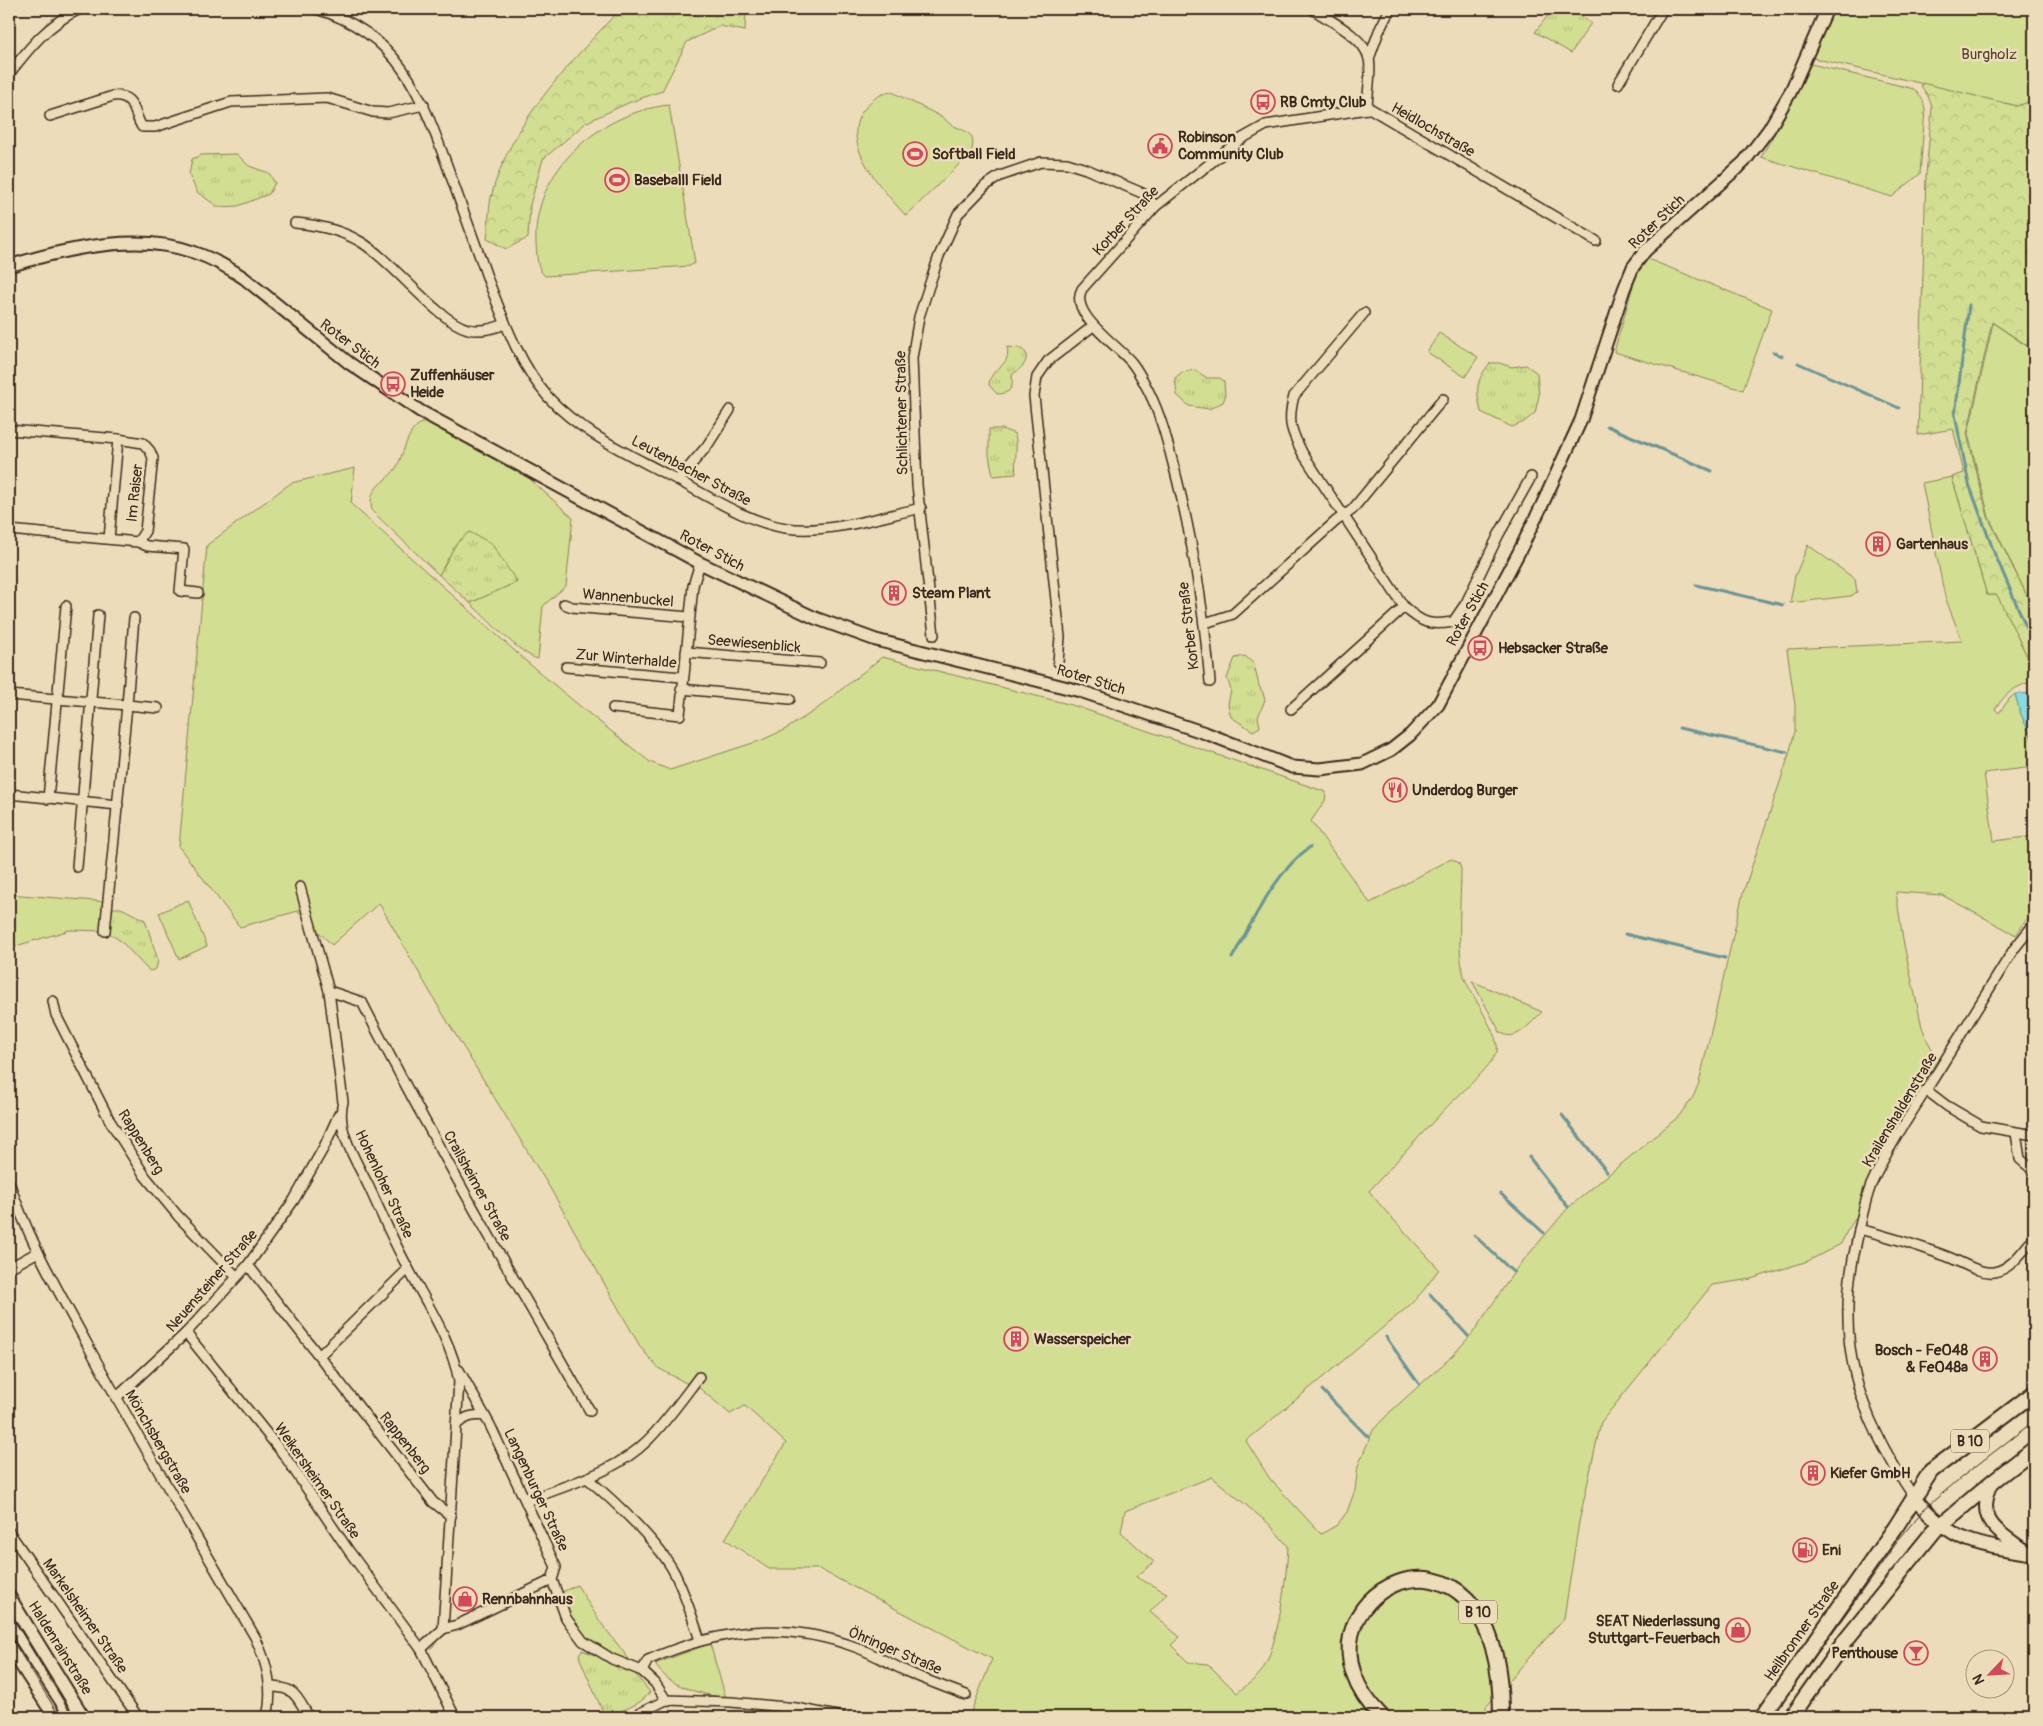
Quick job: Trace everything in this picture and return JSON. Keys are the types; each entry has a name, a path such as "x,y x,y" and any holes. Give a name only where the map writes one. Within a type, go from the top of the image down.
{"main road":[{"name":"Heilbronner Straße","path":"1762,1717 1895,1528 1924,1480 1938,1465 2034,1393"},
{"path":"1791,1717 1845,1641 1940,1525 2034,1449"},
{"path":"1993,1481 1986,1500 1985,1512 1988,1520 1994,1528 2030,1554"},
{"path":"1914,1497 1940,1525 1952,1534 1970,1542 2030,1554"},
{"name":"B 10","path":"1382,1717 1368,1702 1355,1678 1350,1653 1352,1633 1364,1607 1377,1594 1393,1584 1422,1578 1440,1582 1457,1590 1472,1603 1483,1619 1497,1664 1501,1717"},
{"name":"Haldenrainstraße","path":"9,1597 83,1717"},
{"path":"9,1646 55,1717"}],"street":[{"path":"9,74 40,36 58,21 80,9"},
{"name":"Leutenbacher Straße","path":"316,9 340,18 375,40 402,68 412,82 424,105 505,324 531,374 548,397 566,415 596,436 678,480 752,518 785,528 825,528 921,508"},
{"path":"1312,9 1352,35 1364,47 1370,59"},
{"name":"Heidlochstraße","path":"1390,9 1379,31 1370,59 1367,109 1371,109 1596,241"},
{"path":"1618,84 1663,9"},
{"name":"Roter Stich","path":"9,266 94,246 125,243 172,246 192,251 226,266 244,278 349,363 420,411 700,562 815,618 862,636 1080,691 1208,734 1292,767 1320,769 1362,764 1391,750 1410,735 1438,705 1519,552 1581,420 1633,267 1645,251 1744,162 1769,129 1790,93 1827,9"},
{"path":"50,116 113,96 122,95 129,100 142,127 146,129 155,128 231,102 327,98 373,112 388,113 424,105"},
{"name":"Korber Straße","path":"1210,682 1205,623 1191,535 1161,418 1149,392 1131,362 1093,326 1082,309 1079,294 1156,206 1241,139 1266,125 1367,109"},
{"name":"Schlichtener Straße","path":"934,635 917,485 912,358 919,317 939,256 958,214 985,186 1000,176 1041,162 1067,163 1086,169 1142,193 1156,206"},
{"path":"295,223 337,230 363,242 386,260 440,312 460,326 468,329 483,330 505,324"},
{"path":"1364,312 1294,396 1289,413 1291,431 1303,454 1404,607 1426,623 1440,624 1453,622 1466,603 1498,536 1531,477"},
{"path":"1058,662 1060,637 1034,396 1037,377 1048,361 1093,326"},
{"path":"1205,623 1233,614 1352,510 1443,399"},
{"path":"678,480 707,446 730,410"},
{"name":"Im Raiser","path":"9,430 118,439 143,443 150,451 152,458 145,531 138,542"},
{"name":"Im Raiser","path":"109,539 118,439"},
{"path":"9,530 138,542 147,546 184,549 180,590 198,593"},
{"path":"613,708 680,715 682,678 693,586 700,562"},
{"name":"Wannenbuckel","path":"564,604 572,607 689,617"},
{"path":"48,798 66,606"},
{"path":"1291,710 1404,607"},
{"path":"77,867 98,615"},
{"path":"105,932 134,618"},
{"name":"Seewiesenblick","path":"686,652 820,663"},
{"name":"Zur Winterhalde","path":"566,667 682,678"},
{"path":"681,689 790,699"},
{"path":"9,695 58,701 158,708"},
{"path":"9,794 118,805"},
{"name":"Hohenloher Straße","path":"300,887 329,991 342,1102 339,1114 348,1144 408,1269 443,1332 456,1367 459,1392 443,1629"},
{"name":"Krailenshaldenstraße","path":"1914,1497 1888,1457 1873,1429 1858,1388 1848,1338 1848,1294 1851,1267 1871,1186 1896,1137 2014,949 2034,924"},
{"name":"Crailsheimer Straße","path":"329,991 362,1002 398,1073 486,1231 590,1411"},
{"name":"Rappenberg","path":"52,1001 56,1015 128,1152 161,1198 236,1276"},
{"path":"1926,1090 1981,1126 2016,1133 2034,1134"},
{"name":"Neuensteiner Straße","path":"116,1398 186,1333 248,1265 294,1200 324,1147 339,1114"},
{"path":"2016,1133 2020,1159 2034,1171"},
{"name":"Mönchsbergstraße","path":"9,1182 17,1207 38,1252 116,1398 264,1657 271,1687 267,1717"},
{"path":"1859,1229 1944,1255 1983,1271 1994,1272 2005,1268 2014,1261 2034,1238"},
{"path":"9,1268 38,1252"},
{"name":"Rappenberg","path":"248,1265 434,1502 451,1516"},
{"path":"320,1355 408,1269"},
{"name":"Weikersheimer Straße","path":"186,1333 284,1455 349,1551 421,1649"},
{"name":"Langenburger Straße","path":"456,1367 468,1384 526,1501 556,1567 552,1580 566,1618 583,1641 612,1659 642,1670 666,1700"},
{"path":"526,1501 587,1478 617,1462 648,1440 698,1377"},
{"path":"456,1425 477,1414 484,1416"},
{"path":"587,1478 607,1495 662,1555 674,1572 700,1640"},
{"name":"Markelsheimer Straße","path":"9,1532 138,1717"},
{"path":"455,1717 421,1649 443,1629 458,1625 552,1580"},
{"name":"Öhringer Straße","path":"642,1670 648,1660 700,1640 737,1632 795,1632 815,1635 859,1648 911,1674 966,1696"},
{"path":"271,1687 288,1688 295,1695 309,1717"},
{"path":"632,1717 666,1700 731,1702 805,1709 842,1717"},
{"path":"784,1707 794,1717"}],"green space":[{"path":"620,9 746,9 745,31 720,26 687,42 662,91 628,103 587,122 543,159 530,205 528,238 506,249 487,239 491,197 500,170 512,144 527,119 562,73"},
{"path":"1553,9 1568,9 1591,23 1571,53 1535,32"},
{"name":"Burgholz","path":"1834,9 2034,9 2034,91 2032,101 2017,106 1813,58"},
{"path":"1811,64 1914,89 1923,100 1925,110 1920,174 1892,197 1761,157"},
{"path":"1922,83 2017,106 2034,100 2034,350 1992,322 1967,434 1988,517 2034,610 2034,670 1997,595 1987,595 1952,477 1964,473 1953,429 1918,435 1926,175 1932,107 1928,96 1921,86"},
{"name":"Softball Field","path":"892,92 944,118 948,123 965,131 972,138 973,144 971,153 906,216 875,179 859,149 856,134 858,120 866,107 874,99"},
{"name":"Baseballl Field","path":"669,105 695,263 690,266 545,276 538,265 537,257 538,216 546,192 558,169 576,149 596,132 619,119 644,110"},
{"path":"237,154 249,166 269,173 275,183 269,194 238,206 218,207 197,192 189,175 192,159 201,155"},
{"path":"1648,259 1772,309 1743,390 1614,352 1636,275"},
{"path":"1993,323 2034,351 2034,610 1989,517 1968,434"},
{"path":"1439,333 1478,357 1465,377 1427,352"},
{"path":"1007,347 1020,348 1026,353 1026,361 1012,375 1012,387 1005,393 997,394 989,385 990,379 1004,363 1008,354"},
{"path":"1490,363 1499,363 1512,367 1526,365 1537,373 1539,396 1535,413 1524,422 1512,427 1481,412 1478,386 1482,375"},
{"path":"1195,370 1207,378 1220,378 1224,381 1225,397 1223,402 1209,409 1189,406 1177,395 1175,378 1182,372"},
{"path":"421,423 429,423 522,472 573,518 566,586 543,606 538,659 522,651 470,603 517,582 508,569 456,544 439,575 372,511 371,499 374,491 396,468 409,437"},
{"path":"989,429 1002,429 1015,434 1016,474 993,476 989,455"},
{"path":"355,468 351,504 527,662 650,762 670,770 762,740 786,729 817,709 882,657 1072,705 1326,792 1325,801 1311,821 1370,903 1449,860 1452,859 1459,863 1461,869 1460,941 1462,969 1468,986 1495,1036 1497,1051 1482,1073 1444,1110 1369,1191 1439,1269 1409,1306 1246,1441 1270,1479 1321,1534 1337,1525 1347,1512 1355,1490 1358,1466 1373,1430 1391,1411 1451,1357 1472,1334 1517,1268 1568,1208 1678,1117 1693,1097 1699,1083 1743,893 1788,758 1795,731 1795,705 1787,649 1962,641 1945,597 1922,483 1952,477 1987,595 1997,595 2034,670 2034,681 2021,685 2011,691 1995,709 1999,713 2015,694 2020,712 2034,743 2034,767 1984,773 1994,841 2034,836 2034,912 2016,935 1942,895 1896,892 1903,940 1922,1027 1938,1059 1889,1140 1860,1211 1841,1244 1808,1261 1751,1279 1712,1285 1601,1422 1579,1522 1564,1618 1486,1707 1486,1717 969,1717 992,1659 819,1569 769,1569 725,1539 786,1443 745,1406 730,1414 697,1386 686,1383 658,1368 641,1348 550,1188 438,1006 379,903 332,945 298,911 240,927 179,847 207,545 291,483","holes":["1212,1477 1269,1524 1288,1546 1281,1609 1273,1644 1263,1669 1255,1679 1237,1693 1208,1664 1188,1662 1171,1645 1180,1637 1150,1612 1167,1593 1136,1577 1154,1562 1121,1532 1125,1511"]},
{"path":"469,532 491,543 517,582 470,603 439,575 456,544"},
{"path":"1808,545 1855,579 1857,592 1851,596 1790,603 1795,576"},
{"path":"1245,656 1254,664 1259,686 1265,700 1258,717 1260,727 1253,731 1231,717 1228,704 1231,690 1227,678 1235,658"},
{"path":"9,894 108,902 105,931 70,930 9,948"},
{"path":"188,900 207,946 179,959 159,913"},
{"path":"110,908 121,908 145,920 158,960 156,969 150,971 146,968 122,942 108,932"},
{"path":"1472,981 1542,1012 1522,1031 1517,1034 1506,1035 1500,1032"},
{"path":"577,1585 601,1623 629,1659 603,1650 587,1639 574,1625 560,1593"},
{"path":"710,1644 726,1698 696,1692 677,1684 661,1672 655,1664 700,1647"},
{"path":"582,1650 631,1669 650,1692 641,1701 605,1717 580,1659 579,1654"}],"water":[{"path":"2034,693 2034,743 2020,712 2015,694"}],"waterway":[{"path":"1969,305 1955,415 1969,484 1994,552 2034,645"},
{"path":"1773,352 1782,356"},
{"path":"1798,363 1899,408"},
{"path":"1607,426 1712,471"},
{"path":"1696,585 1783,605"},
{"path":"1679,728 1787,752"},
{"path":"1232,958 1275,883 1297,857 1310,847"},
{"path":"1625,934 1725,958"},
{"path":"1562,1115 1607,1172"},
{"path":"1529,1157 1568,1207"},
{"path":"1501,1194 1544,1233"},
{"path":"1474,1235 1513,1272"},
{"path":"1430,1294 1468,1336"},
{"path":"1386,1337 1419,1384"},
{"path":"1322,1390 1368,1437"}],"tram line":[{"path":"1772,1717 1900,1538 1924,1509 2034,1421"},
{"path":"9,1612 73,1717"},
{"path":"9,1635 60,1717"}],"place":[{"name":"RB Cmty Club","path":"1263,102"},
{"name":"Robinson Community Club","path":"1160,146"},
{"name":"Softball Field","path":"915,154"},
{"name":"Baseballl Field","path":"617,180"},
{"name":"Zuffenhäuser Heide","path":"393,384"},
{"name":"Gartenhaus","path":"1878,544"},
{"name":"Steam Plant","path":"894,593"},
{"name":"Hebsacker Straße","path":"1480,648"},
{"name":"Underdog Burger","path":"1395,790"},
{"name":"Wasserspeicher","path":"1016,1339"},
{"name":"Bosch - Fe048 & Fe048a","path":"1985,1359"},
{"name":"Kiefer GmbH","path":"1813,1473"},
{"name":"Eni","path":"1805,1550"},
{"name":"Rennbahnhaus","path":"465,1599"},
{"name":"SEAT Niederlassung Stuttgart-Feuerbach","path":"1738,1630"},
{"name":"Penthouse","path":"1916,1653"}]}
